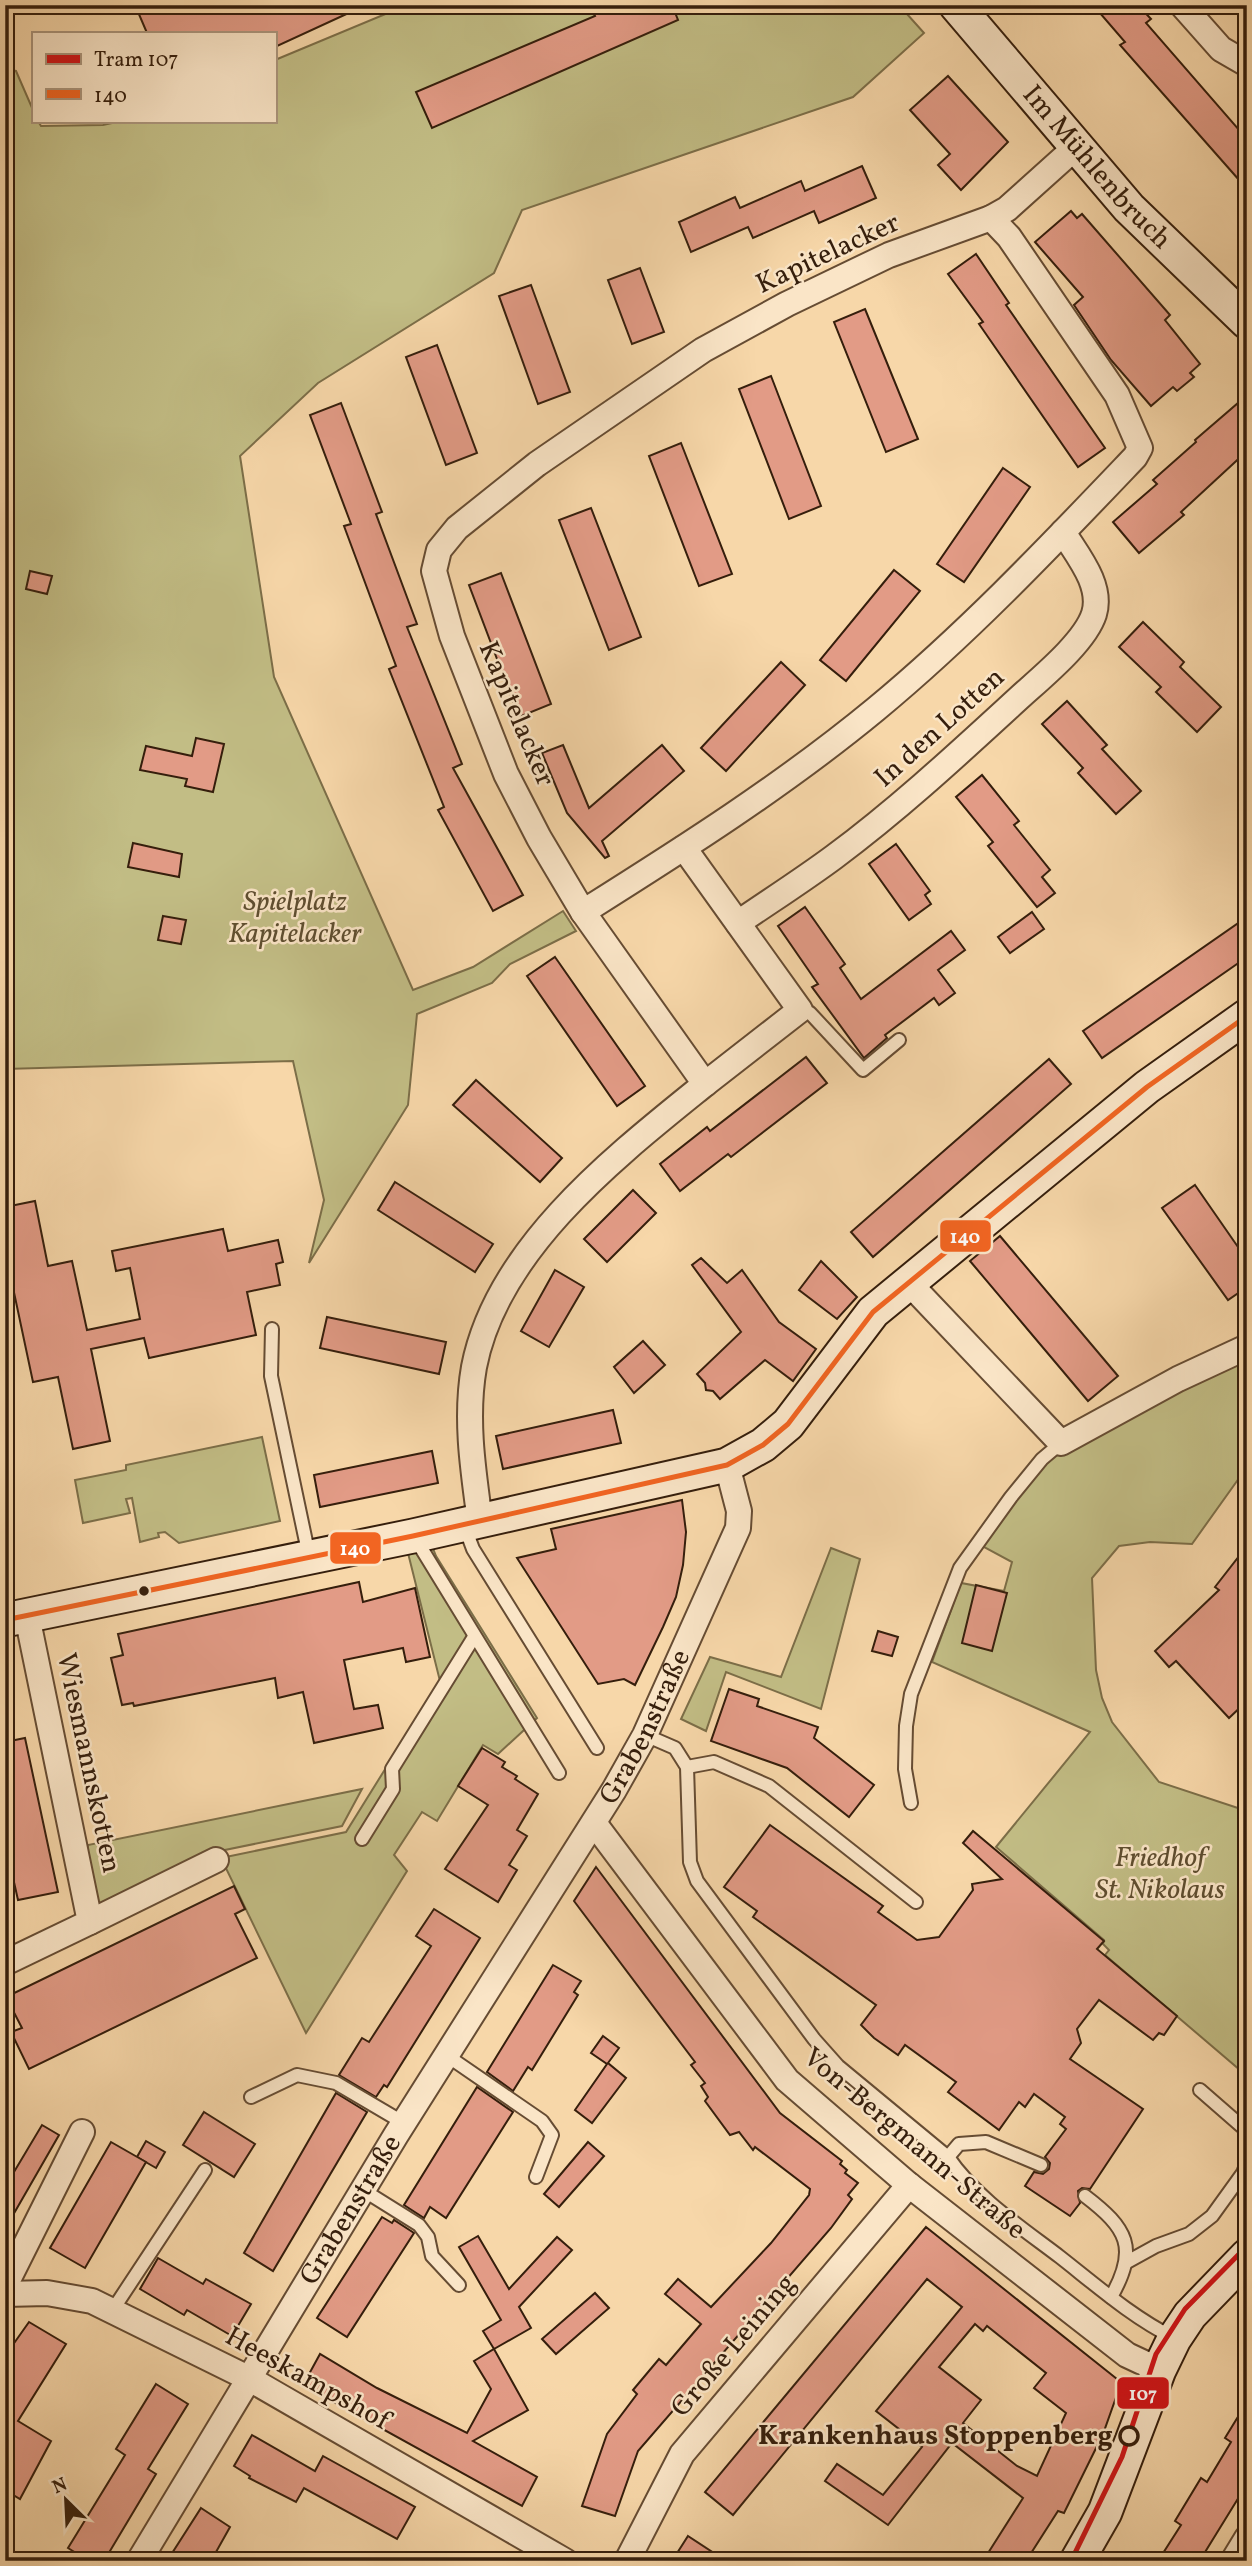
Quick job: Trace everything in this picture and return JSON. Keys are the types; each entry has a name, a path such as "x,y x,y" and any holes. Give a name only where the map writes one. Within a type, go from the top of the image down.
{"street":[{"name":"Im Mühlenbruch","path":"956,5 1129,208 1247,322"},
{"path":"1182,5 1221,49 1247,64"},
{"name":"Kapitelacker","path":"705,1084 583,912 538,838 506,774 452,636 434,571 439,550 457,528 537,464 703,351 787,304 889,255 991,218 1007,209 1076,147"},
{"name":"In den Lotten","path":"583,912 684,848 807,762 876,709 968,626 1135,457 1140,448 1138,438 1117,395 1009,237 991,218"},
{"name":"In den Lotten","path":"738,923 835,856 927,782 1048,671 1084,632 1094,614 1095,592 1086,569 1063,532"},
{"path":"472,1523 470,1411 475,1365 491,1317 512,1278 565,1208 600,1172 705,1084 800,1010 684,848"},
{"path":"16,1618 413,1536 727,1465 763,1445 788,1424 873,1312 1147,1087 1247,1016"},
{"path":"908,1282 1061,1443 1178,1379 1247,1347"},
{"name":"Grabenstraße","path":"139,2561 404,2123 594,1822 645,1735 738,1528 739,1511 727,1465"},
{"name":"Wiesmannskotten","path":"16,1618 90,1922"},
{"name":"Von-Bergmann-Straße","path":"594,1822 787,2080 909,2185 1127,2356 1159,2370"},
{"name":"Wiesmannskotten","path":"5,1963 216,1860"},
{"path":"5,2286 82,2132"},
{"name":"Große Leining","path":"627,2561 682,2454 909,2185"},
{"path":"1077,2561 1105,2512 1159,2370 1174,2339 1190,2315 1247,2256"},
{"name":"Heeskampshof","path":"5,2294 69,2295 111,2311 248,2378 565,2561"},
{"path":"1233,2561 1247,2538"}],"lane":[{"path":"800,1010 810,1013 863,1070 899,1040"},
{"path":"271,1329 271,1376 309,1557"},
{"path":"911,1803 905,1769 906,1726 911,1694 960,1568 1011,1497 1042,1460 1061,1443"},
{"path":"472,1523 473,1549 597,1748"},
{"path":"413,1536 559,1773"},
{"path":"362,1839 393,1789 392,1769 474,1637"},
{"path":"645,1735 675,1748 687,1766 690,1862 697,1881 814,2039 838,2066 948,2157 960,2174 1143,2322 1174,2339"},
{"path":"687,1766 714,1762 769,1786 916,1902"},
{"path":"446,2055 542,2122 552,2135 536,2177"},
{"path":"251,2097 297,2075 336,2083 404,2123"},
{"path":"1200,2090 1247,2132"},
{"path":"948,2157 959,2144 986,2142 1041,2165"},
{"path":"1127,2262 1156,2246 1189,2234 1212,2216 1243,2174 1247,2163"},
{"path":"111,2311 205,2170"},
{"path":"363,2190 419,2225 428,2236 432,2256 459,2285"},
{"path":"1085,2196 1104,2210 1120,2229 1128,2247 1127,2262 1111,2297"}],"green space":[{"name":"Spielplatz Kapitelacker","path":"407,5 899,5 924,33 853,97 522,210 494,273 318,383 240,456 274,677 413,990 473,967 563,911 576,931 510,964 492,983 417,1014 408,1105 309,1263 324,1200 293,1061 5,1069 5,69 16,71 32,108 32,122 39,122 41,126 103,125 116,122 276,122 276,60"},
{"name":"Friedhof St. Nikolaus","path":"1247,1356 1247,1467 1192,1544 1150,1542 1119,1546 1092,1578 1096,1670 1102,1698 1112,1722 1159,1782 1247,1811 1247,2076 1105,1955 1109,1950 1103,1944 1104,1940 996,1847 1090,1732 932,1662 961,1583 1004,1591 1012,1562 982,1546 1014,1501 1056,1451"},
{"path":"262,1437 280,1521 179,1543 165,1532 158,1533 159,1537 140,1542 132,1498 126,1499 130,1513 83,1523 75,1480 126,1470 126,1465"},
{"path":"428,1536 436,1556 537,1718 498,1754 483,1745 437,1821 422,1812 394,1855 407,1871 306,2033 221,1858 346,1832 440,1681 405,1541"},
{"path":"831,1548 860,1559 821,1709 726,1672 706,1731 681,1719 710,1657 781,1677"},
{"path":"362,1789 342,1826 220,1851 94,1915 85,1865 88,1845"}],"building":[{"path":"135,5 366,5 276,47 276,32 147,32"},
{"path":"613,5 672,5 678,20 432,128 416,92 595,16 594,14"},
{"path":"1093,5 1138,5 1151,19 1146,23 1247,139 1247,189 1120,45 1125,42"},
{"path":"948,76 1008,142 961,190 938,165 950,154 910,110"},
{"path":"862,166 876,198 819,223 814,211 753,238 748,227 691,252 679,222 735,197 740,208 801,181 805,191"},
{"path":"1071,211 1077,218 1082,214 1170,315 1165,320 1200,364 1190,373 1194,377 1177,391 1173,387 1151,406 1111,360 1074,305 1083,297 1035,242"},
{"path":"976,254 1009,303 1006,305 1105,448 1078,467 979,324 983,322 948,274"},
{"path":"640,268 664,332 632,344 608,280"},
{"path":"531,285 570,392 538,404 499,296"},
{"path":"865,309 918,439 886,452 834,322"},
{"path":"437,345 477,453 446,465 406,357"},
{"path":"771,376 821,506 789,519 739,389"},
{"path":"341,403 382,512 376,514 417,624 407,627 462,764 453,768 523,895 493,911 438,810 444,807 389,669 396,666 344,526 351,524 310,415"},
{"path":"1238,403 1247,413 1247,451 1181,512 1184,515 1139,553 1113,522 1157,484 1153,480 1196,442 1195,440"},
{"path":"681,443 732,574 699,586 649,456"},
{"path":"1003,468 1030,487 964,582 937,564"},
{"path":"591,508 641,637 609,650 559,520"},
{"path":"894,570 920,591 846,681 820,660"},
{"path":"30,571 52,576 47,594 26,589"},
{"path":"501,573 551,704 519,717 469,585"},
{"path":"1143,622 1184,662 1180,667 1221,707 1197,732 1156,692 1161,687 1119,647"},
{"path":"781,662 805,685 726,771 701,748"},
{"path":"1067,701 1107,745 1102,749 1141,791 1116,814 1078,773 1083,768 1042,724"},
{"path":"196,738 224,744 213,792 185,786 187,779 140,770 146,746 192,756"},
{"path":"563,745 589,808 662,745 684,771 602,841 609,856 605,858 567,813 542,753"},
{"path":"982,775 1019,821 1014,825 1050,870 1042,877 1055,893 1037,907 988,846 993,842 956,797"},
{"path":"133,843 182,854 179,877 128,867"},
{"path":"896,844 930,891 925,895 931,904 909,920 869,864"},
{"path":"805,907 845,964 840,968 861,999 951,931 965,950 938,970 955,993 939,1005 934,998 885,1035 887,1038 864,1058 812,987 818,984 778,926"},
{"path":"1032,912 1044,929 1010,953 998,937"},
{"path":"163,916 186,920 181,944 158,940"},
{"path":"1247,917 1247,957 1102,1058 1083,1031"},
{"path":"555,957 645,1086 617,1106 527,976"},
{"path":"806,1057 827,1083 731,1157 728,1154 680,1191 660,1164 707,1127 710,1131"},
{"path":"1049,1059 1071,1084 873,1257 851,1232"},
{"path":"476,1080 562,1158 540,1182 453,1105"},
{"path":"395,1182 493,1244 475,1272 378,1210"},
{"path":"1195,1185 1247,1260 1247,1287 1228,1300 1162,1208"},
{"path":"633,1190 656,1213 607,1262 584,1239"},
{"path":"35,1201 48,1266 72,1261 87,1330 140,1319 130,1268 116,1271 112,1251 223,1229 228,1251 278,1240 283,1262 276,1264 280,1285 247,1292 256,1335 149,1358 144,1338 91,1349 110,1441 73,1449 58,1377 33,1382 5,1250 5,1207"},
{"path":"1000,1236 1118,1376 1088,1401 970,1261"},
{"path":"701,1258 727,1283 742,1270 779,1322 816,1349 793,1381 765,1360 720,1399 713,1391 706,1390 705,1383 697,1374 741,1332 692,1265"},
{"path":"821,1261 857,1297 837,1319 799,1290"},
{"path":"555,1270 584,1287 549,1347 521,1331"},
{"path":"327,1317 446,1342 439,1374 320,1348"},
{"path":"643,1341 665,1365 634,1393 614,1367"},
{"path":"613,1410 621,1443 503,1469 496,1436"},
{"path":"432,1451 438,1483 320,1507 314,1475"},
{"path":"682,1500 686,1532 683,1565 676,1597 663,1627 635,1685 624,1679 598,1684 517,1558 556,1549 551,1529"},
{"path":"1247,1546 1247,1701 1229,1718 1176,1661 1169,1667 1155,1651 1219,1590 1215,1587"},
{"path":"359,1582 363,1602 415,1588 430,1657 406,1662 403,1648 344,1660 354,1709 378,1705 383,1728 314,1743 303,1692 278,1698 275,1678 134,1706 133,1703 122,1705 111,1658 123,1655 118,1634"},
{"path":"976,1585 1007,1593 992,1651 962,1643"},
{"path":"878,1631 898,1637 892,1656 872,1651"},
{"path":"729,1689 759,1699 757,1706 818,1727 814,1738 874,1785 849,1817 787,1768 711,1741"},
{"path":"25,1738 58,1892 18,1900 5,1842 5,1742"},
{"path":"482,1748 505,1762 502,1767 538,1794 517,1830 527,1836 509,1865 517,1870 498,1902 445,1869 488,1805 458,1786"},
{"path":"770,1825 883,1906 878,1912 917,1940 939,1937 973,1890 972,1884 1002,1879 963,1843 973,1831 1104,1941 1097,1949 1177,2016 1164,2035 1159,2033 1153,2040 1099,2000 1077,2029 1081,2043 1070,2059 1143,2109 1090,2189 1082,2188 1078,2191 1080,2203 1070,2216 1025,2186 1034,2172 1043,2174 1049,2169 1050,2163 1045,2157 1066,2129 1060,2124 1065,2117 1034,2094 1025,2107 1019,2102 999,2130 948,2092 956,2082 905,2045 898,2055 874,2038 861,2025 876,2005 753,1917 757,1911 724,1887"},
{"path":"596,1867 780,2113 842,2161 840,2164 847,2170 845,2173 858,2183 848,2195 852,2199 831,2228 638,2451 615,2516 582,2506 607,2434 637,2394 633,2390 659,2359 666,2365 701,2324 665,2294 678,2279 711,2307 771,2243 809,2195 810,2189 755,2147 753,2150 739,2132 730,2135 705,2101 708,2097 701,2086 705,2083 691,2065 695,2062 574,1901"},
{"path":"234,1886 245,1909 235,1914 257,1958 29,2069 11,2032 22,2028 6,1997"},
{"path":"434,1909 480,1938 387,2087 384,2085 376,2097 339,2075 362,2038 369,2042 431,1946 416,1936"},
{"path":"553,1965 581,1981 574,1992 578,1995 532,2070 528,2067 513,2091 487,2072"},
{"path":"603,2036 619,2048 608,2063 626,2078 592,2123 575,2110 607,2064 591,2053"},
{"path":"477,2087 513,2112 446,2218 430,2207 424,2218 404,2205"},
{"path":"336,2093 367,2112 273,2271 244,2253"},
{"path":"204,2112 255,2144 234,2177 183,2145"},
{"path":"42,2125 59,2135 5,2229 5,2187"},
{"path":"146,2141 165,2152 156,2168 137,2157"},
{"path":"111,2142 146,2162 85,2268 50,2248"},
{"path":"588,2142 604,2156 559,2207 544,2194"},
{"path":"382,2217 392,2223 394,2220 414,2233 347,2337 317,2318"},
{"path":"926,2227 1117,2379 1119,2389 1103,2434 1064,2513 1058,2511 1026,2561 983,2561 1023,2498 952,2443 888,2525 825,2481 837,2464 883,2495 922,2447 876,2411 962,2307 927,2279 733,2515 705,2492","holes":["975,2324 983,2331 987,2326 1046,2373 1034,2388 1066,2413 1037,2476 1017,2466 963,2423 981,2400 939,2367"]},
{"path":"478,2236 509,2289 557,2237 572,2250 519,2307 531,2328 494,2349 483,2331 501,2320 459,2247"},
{"path":"158,2258 203,2284 206,2279 251,2304 232,2336 187,2310 184,2315 140,2289"},
{"path":"595,2293 609,2308 556,2354 542,2339"},
{"path":"29,2322 66,2344 18,2421 51,2441 20,2499 5,2490 5,2356"},
{"path":"494,2349 528,2410 473,2441 537,2477 522,2506 303,2385 320,2354 377,2388 467,2433 491,2389 474,2361"},
{"path":"156,2384 188,2404 148,2469 156,2474 104,2561 89,2561 68,2548 125,2455 116,2449"},
{"path":"1247,2402 1247,2484 1202,2557 1196,2553 1191,2561 1158,2561 1181,2525 1175,2521 1201,2478 1207,2482 1231,2442 1225,2438"},
{"path":"252,2435 315,2471 323,2456 415,2507 397,2539 304,2488 296,2502 249,2478 250,2476 234,2466"},
{"path":"201,2508 230,2527 211,2561 167,2561"},
{"path":"688,2536 726,2561 672,2561"}],"tram line":[{"name":"107","path":"1071,2561 1122,2457 1156,2354 1185,2309 1247,2246"}],"transit line":[{"name":"140","path":"5,1620 413,1536 727,1465 763,1445 788,1424 873,1312 1147,1087 1247,1016"}],"place":[{"name":"Krankenhaus Stoppenberg","path":"1129,2436"}]}
